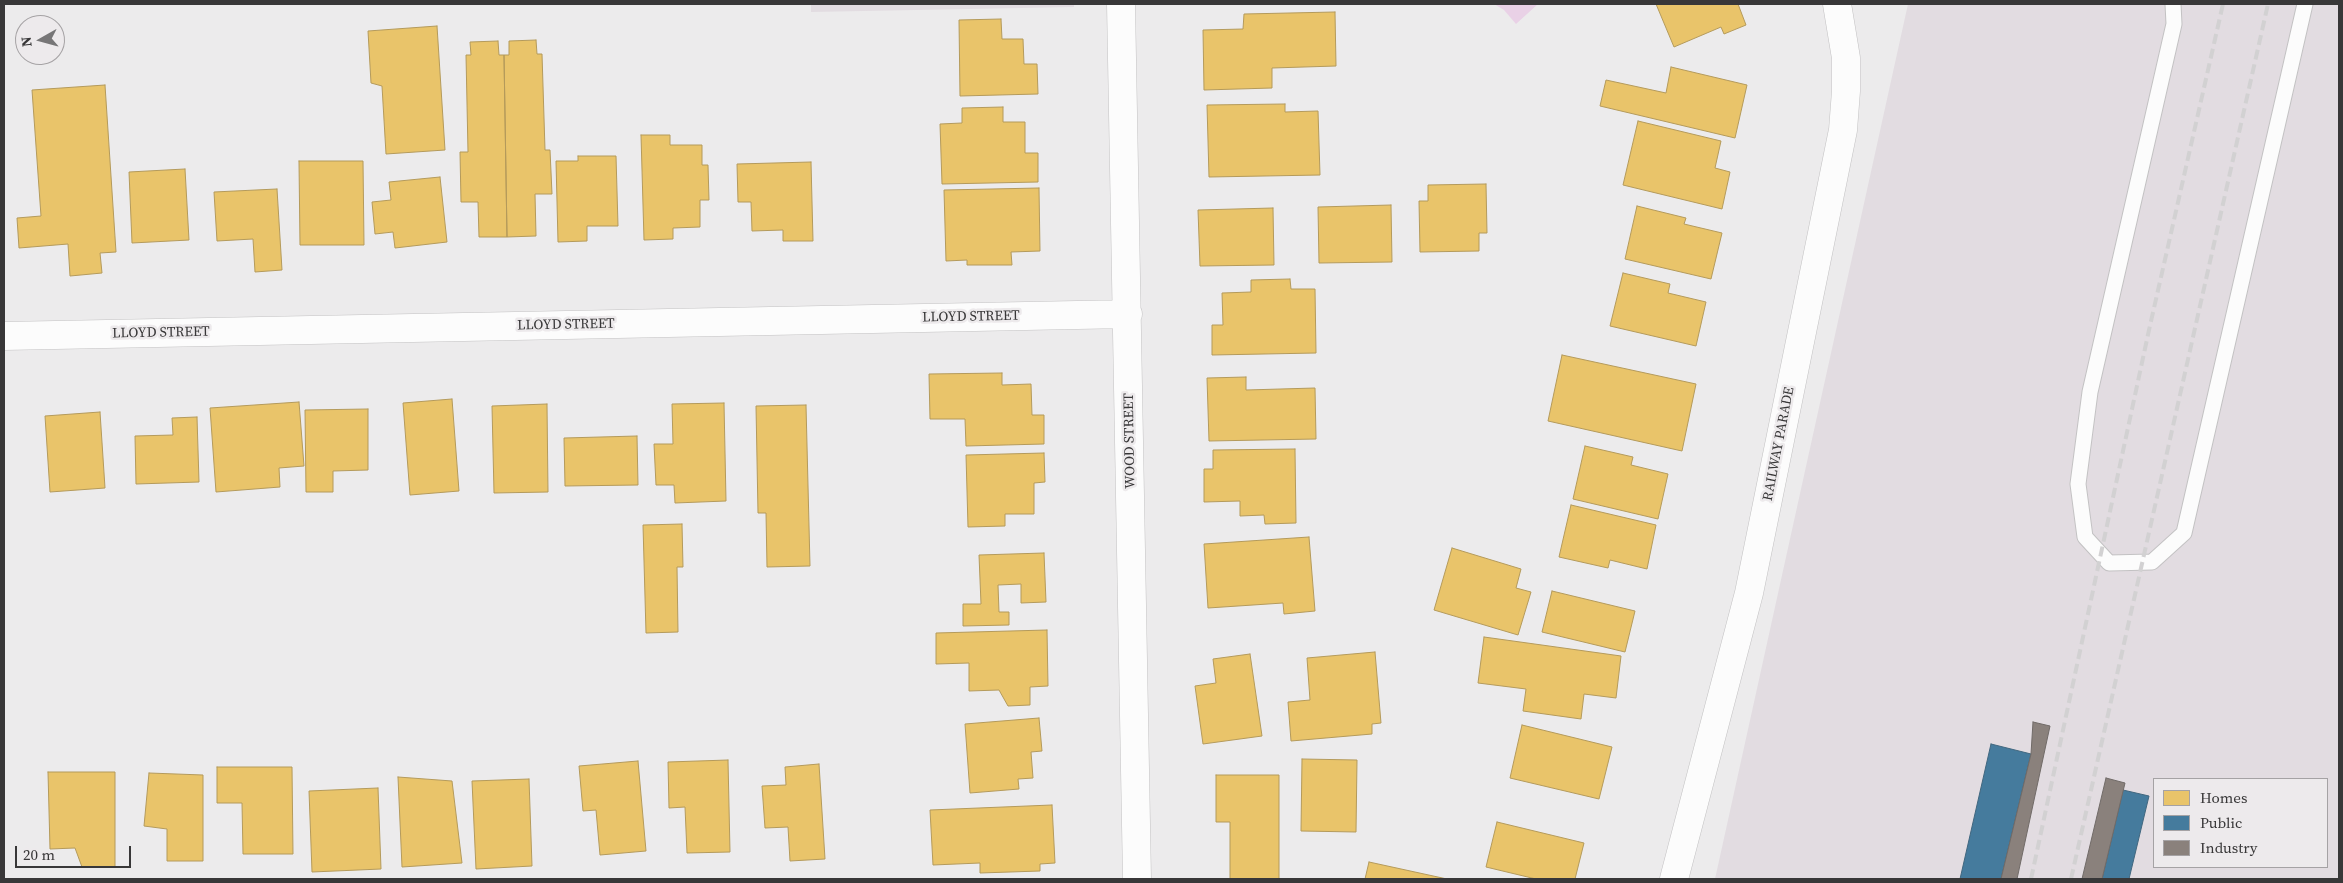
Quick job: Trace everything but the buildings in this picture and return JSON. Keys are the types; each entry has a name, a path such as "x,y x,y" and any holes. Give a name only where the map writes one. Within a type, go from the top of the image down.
{"street":[{"name":"WOOD STREET","path":"1121,4 1137,879"},
{"name":"RAILWAY PARADE","path":"1674,879 1749,593 1843,130 1846,58 1837,4"},
{"name":"LLOYD STREET","path":"4,336 1128,314"}],"lane":[{"path":"2173,4 2174,24 2090,392 2078,484 2085,538 2109,563 2152,562 2184,532 2304,4"}],"shaded area":[{"path":"811,4 1074,4 1074,7 811,12"},
{"path":"1494,4 1538,4 1516,24 1504,10"},
{"path":"1908,4 2339,4 2339,879 1715,879"}],"railway":[{"path":"2031,879 2149,330 2223,4"},
{"path":"2071,879 2268,4"}]}
